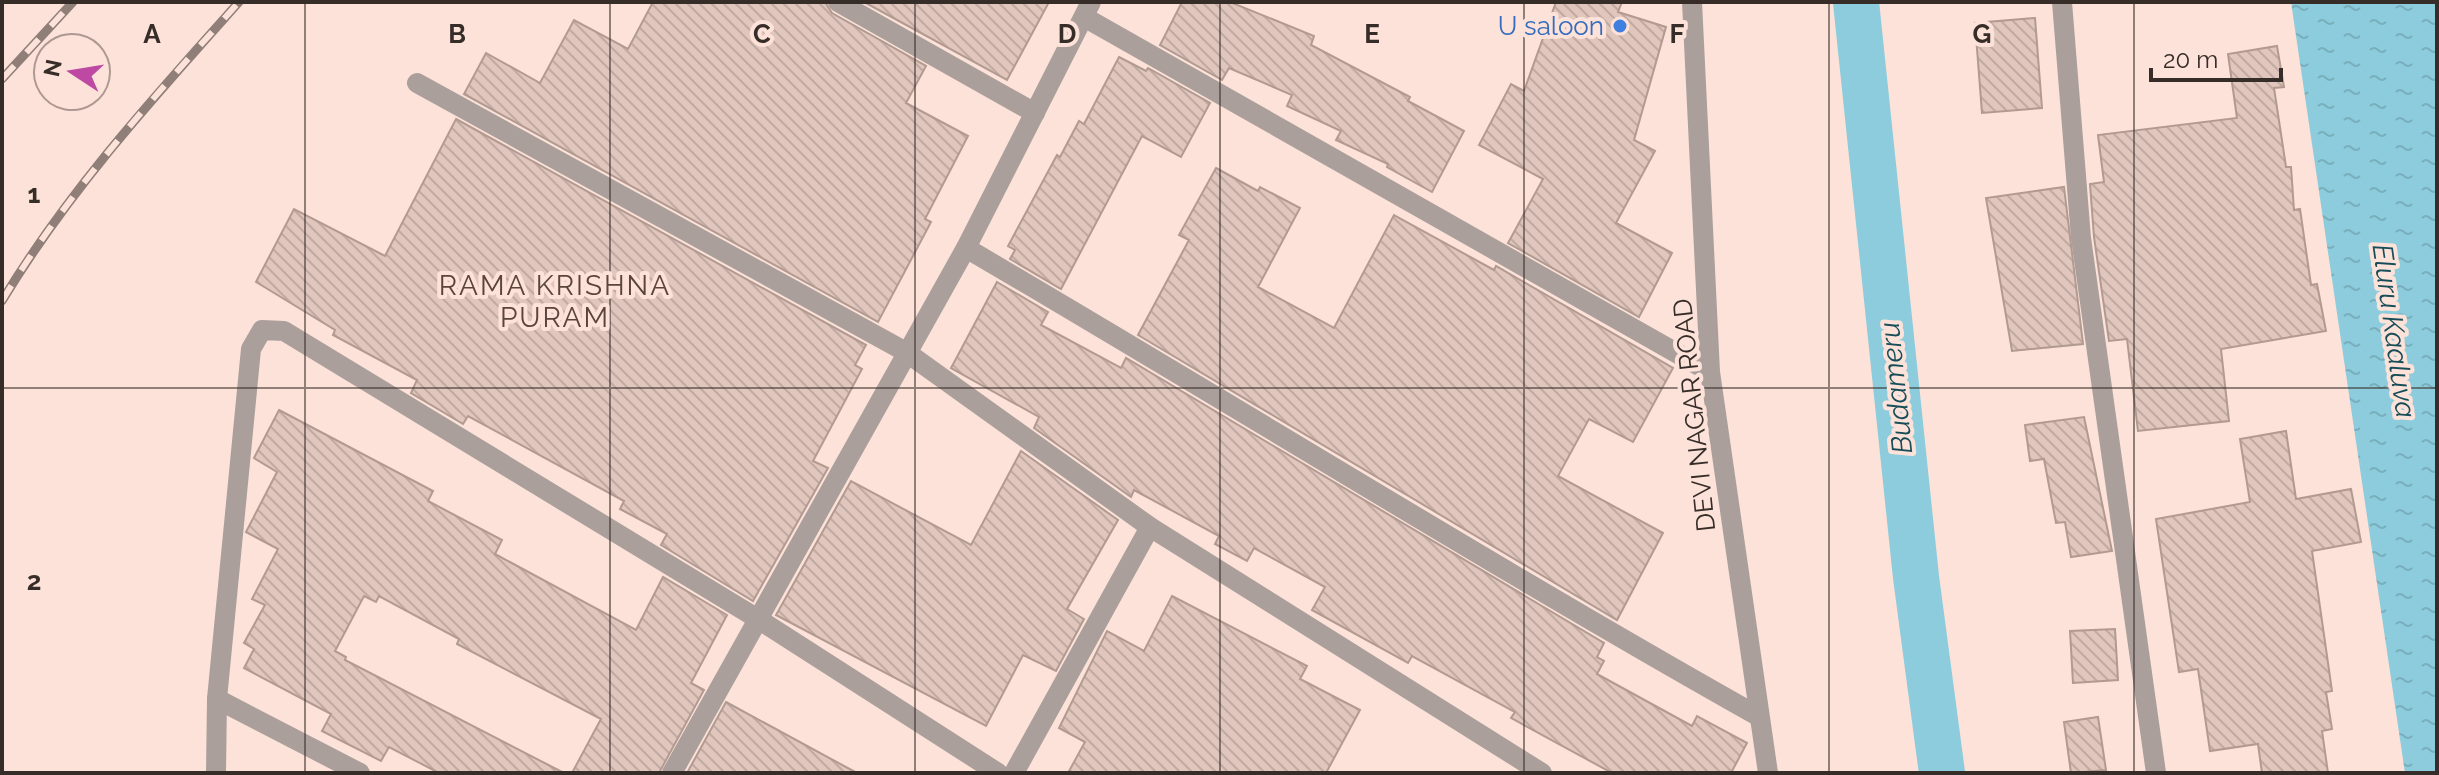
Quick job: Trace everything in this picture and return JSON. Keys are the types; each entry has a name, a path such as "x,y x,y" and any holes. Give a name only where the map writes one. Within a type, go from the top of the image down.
{"street":[{"path":"838,2 1035,113"},
{"name":"DEVI NAGAR ROAD","path":"1692,2 1710,372 1768,773"},
{"path":"2062,2 2081,238 2156,773"},
{"path":"672,773 966,248 1088,10 1710,372"},
{"path":"417,83 906,352 1150,527 1542,773"},
{"path":"966,248 1275,429 1541,594 1758,716"},
{"path":"216,773 217,699 251,349 262,330 284,331 758,619 998,773"},
{"path":"1014,773 1150,527"},
{"path":"217,699 360,773"}],"water":[{"name":"Eluru Kaaluva","path":"2291,2 2437,2 2437,773 2405,773"}],"building":[{"path":"653,2 825,2 832,13 926,66 906,103 968,136 925,219 931,222 878,322 464,94 486,53 540,83 574,20 628,49"},
{"path":"864,2 1049,2 1007,80"},
{"path":"1182,2 1230,2 1314,36 1311,45 1410,97 1408,101 1464,131 1432,192 1387,167 1388,164 1336,140 1341,131 1287,106 1292,95 1229,68 1222,80 1160,45"},
{"path":"1556,2 1622,2 1618,12 1666,27 1634,140 1655,151 1616,223 1672,253 1639,317 1508,243 1543,179 1479,145 1511,84 1524,91"},
{"path":"2035,18 2042,108 1982,113 1975,23"},
{"path":"2277,46 2284,87 2274,88 2286,167 2291,167 2294,210 2300,209 2311,285 2317,284 2326,331 2221,349 2229,421 2138,431 2127,339 2109,341 2094,237 2090,184 2104,182 2098,135 2237,118 2228,54"},
{"path":"1119,57 1146,71 1148,68 1210,103 1181,157 1142,136 1061,289 1010,259 1015,250 1008,246 1057,155 1060,157 1079,121 1084,124"},
{"path":"456,119 866,345 855,365 862,369 813,461 828,468 753,601 661,545 667,534 620,509 624,501 468,416 463,424 411,393 417,380 333,335 335,330 256,282 294,209 385,256"},
{"path":"1216,168 1258,191 1260,187 1300,208 1258,287 1334,328 1394,215 1494,270 1496,266 1673,368 1633,442 1589,419 1558,476 1663,533 1617,620 1138,335 1189,240 1179,235"},
{"path":"2064,187 2083,344 2012,351 1986,198"},
{"path":"997,282 1048,312 1041,325 1121,368 1126,358 1604,643 1597,657 1604,661 1597,674 1692,726 1697,716 1747,743 1731,773 1612,773 1511,718 1515,712 1412,656 1408,663 1312,610 1325,587 1254,548 1247,561 1215,544 1219,536 1134,490 1131,497 1034,428 1039,417 951,368"},
{"path":"279,410 433,491 428,501 502,540 495,554 636,630 663,577 727,615 691,683 704,690 659,773 572,773 601,719 457,644 459,639 379,596 376,602 364,596 335,651 346,657 345,660 564,773 439,773 389,747 381,761 322,731 331,714 244,668 254,649 244,643 265,605 252,599 278,549 246,532 277,472 254,458"},
{"path":"2084,417 2112,551 2071,557 2065,522 2056,523 2044,459 2030,461 2025,425"},
{"path":"2286,431 2296,499 2351,489 2361,542 2312,551 2332,691 2326,692 2332,729 2322,731 2328,773 2262,773 2258,744 2210,751 2198,669 2179,672 2156,519 2250,502 2240,439"},
{"path":"1021,451 1118,520 1067,609 1084,619 1056,671 1023,655 986,726 776,615 851,481 971,545"},
{"path":"1172,596 1307,666 1300,679 1360,710 1326,773 1068,773 1085,742 1059,728 1107,631 1144,651"},
{"path":"2115,629 2118,680 2073,683 2070,631"},
{"path":"726,702 857,773 687,773"},
{"path":"2098,717 2106,770 2071,773 2064,722"}],"waterway":[{"name":"Budameru","path":"1856,2 1916,577 1942,773"}],"railway":[{"path":"2,79 73,2"},
{"path":"2,301 84,183 144,109 239,2"}],"place":[{"name":"U saloon","path":"1620,26"}],"district":[{"name":"RAMA KRISHNA PURAM","path":"555,301"}]}
